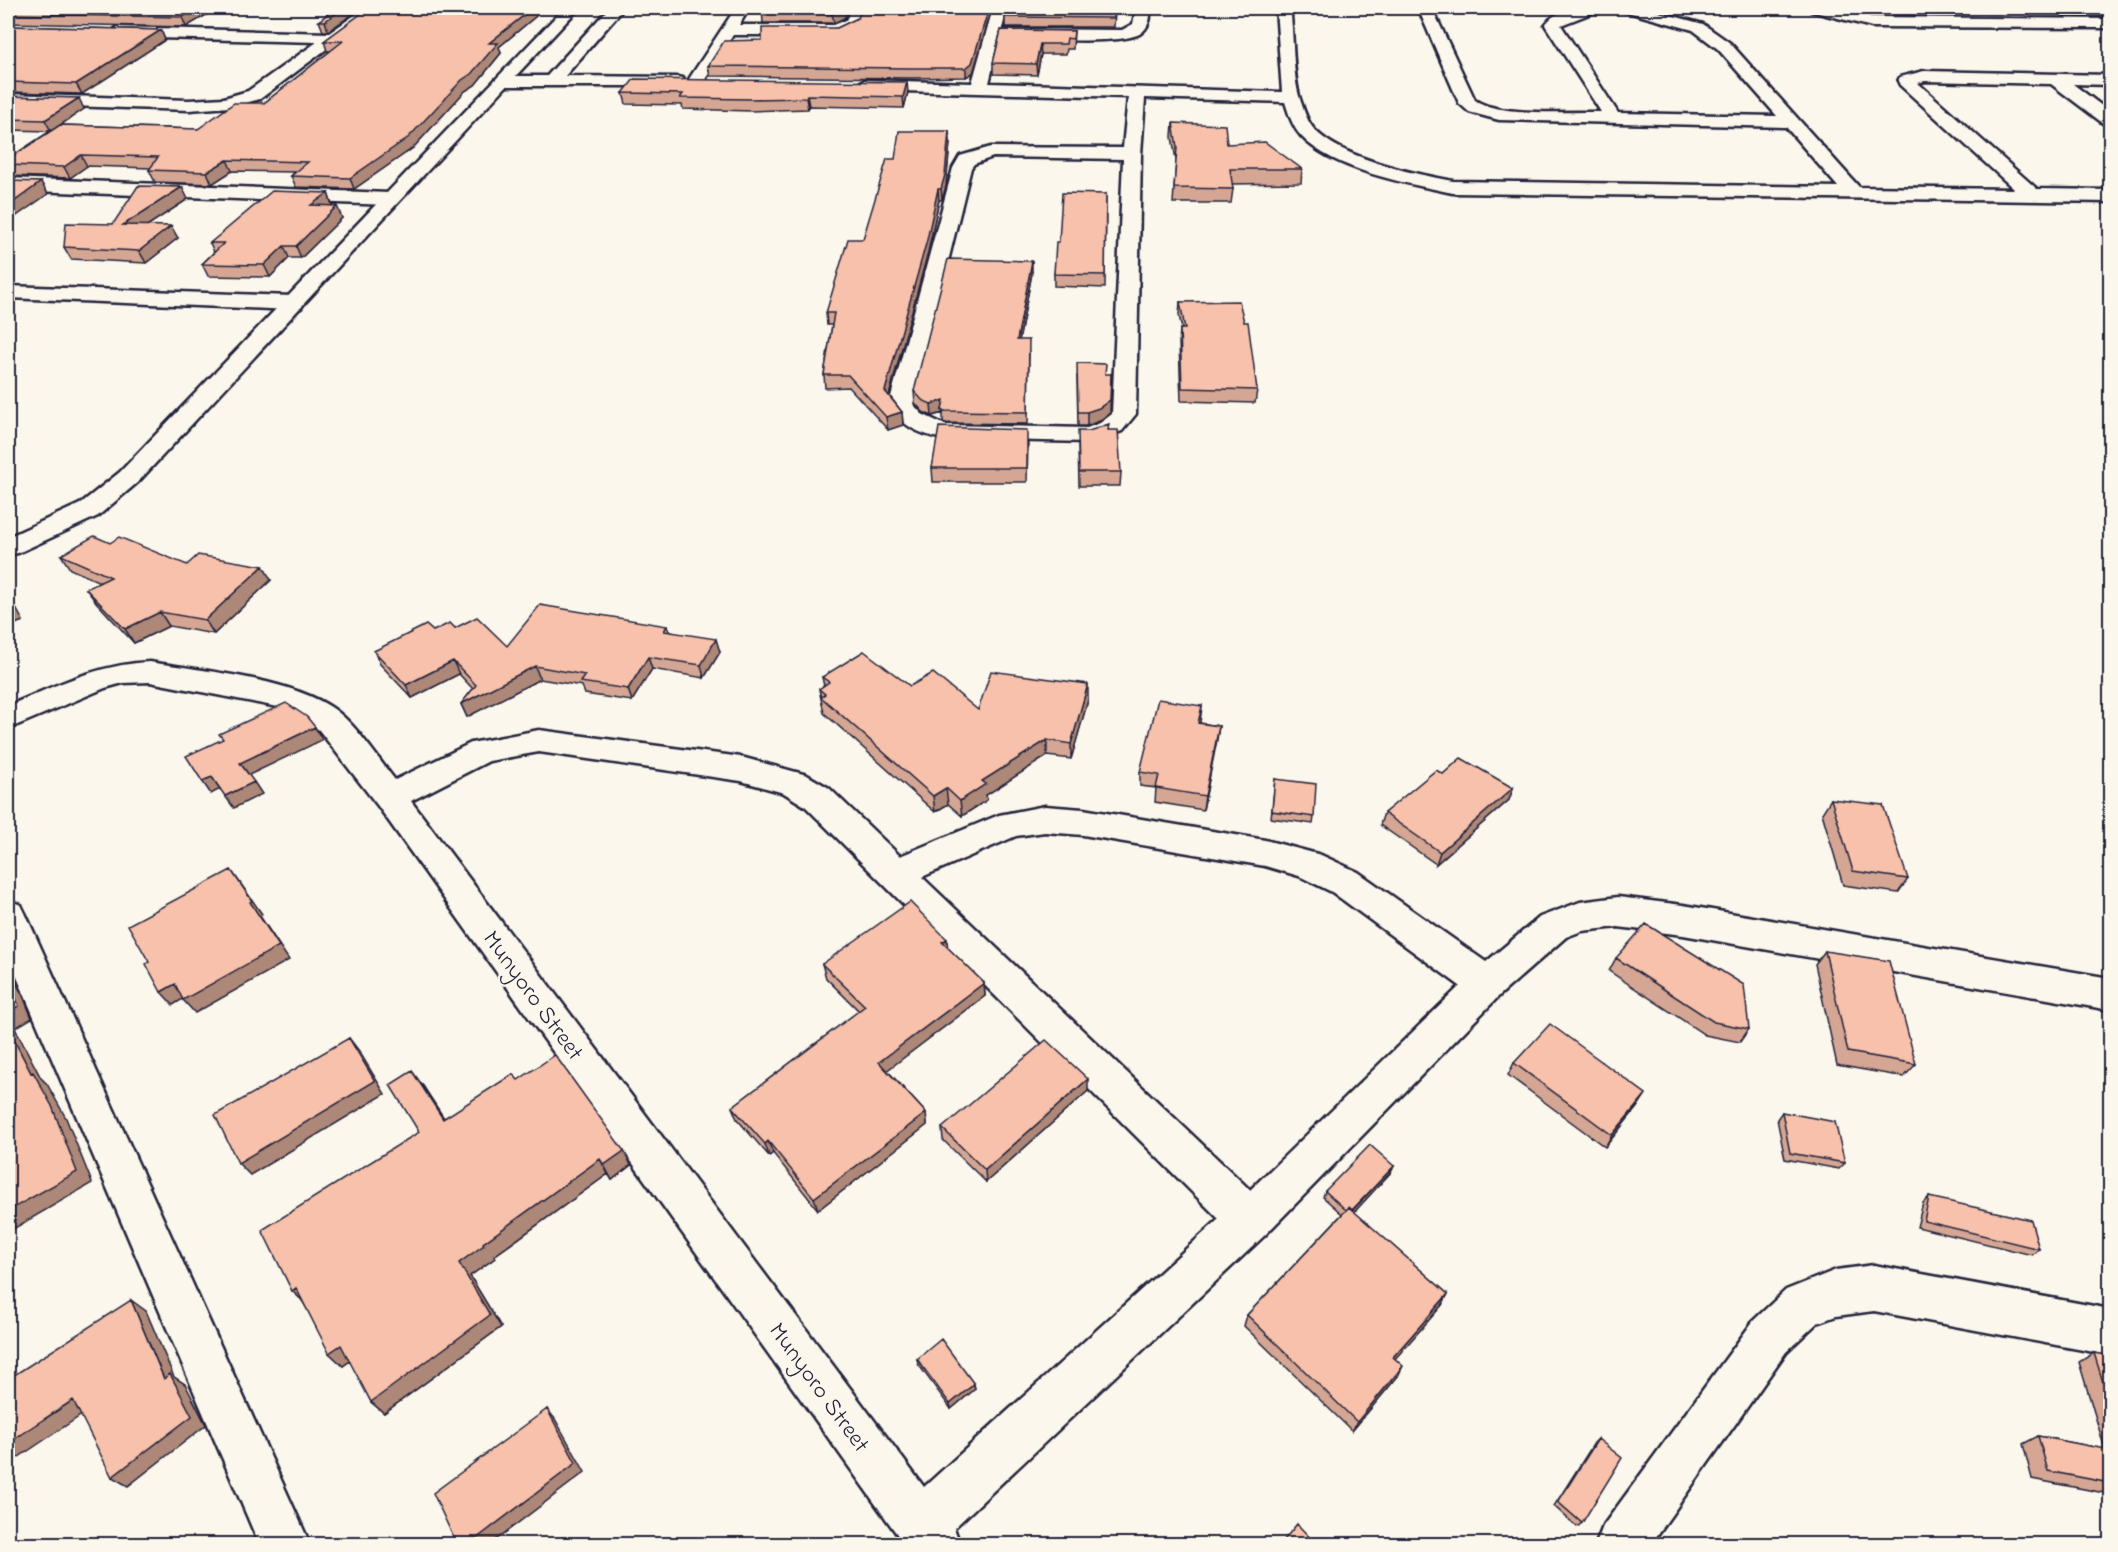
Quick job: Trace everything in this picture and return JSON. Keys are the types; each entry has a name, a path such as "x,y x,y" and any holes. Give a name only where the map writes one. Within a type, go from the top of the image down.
{"street":[{"path":"8,99 189,105 224,103 254,95 374,8"},
{"path":"8,547 89,510 113,491 572,8"},
{"path":"552,81 617,8"},
{"path":"695,82 731,30 743,8"},
{"path":"731,30 837,30 852,22 859,8"},
{"path":"980,86 1000,8"},
{"path":"994,33 1123,35 1139,29 1143,23 1143,8"},
{"path":"1283,8 1291,97 1306,132 1332,151 1407,178 1452,187 2110,196"},
{"path":"1425,8 1468,103 1474,108 1499,115 1792,122"},
{"path":"1592,8 1556,20 1553,25 1613,118"},
{"path":"1629,8 1698,27 1724,46 1854,193"},
{"path":"1816,8 1872,22 2110,24"},
{"path":"1888,8 2110,10"},
{"path":"103,32 330,38"},
{"path":"2033,196 1906,81 1924,76 2110,80"},
{"path":"2057,80 2110,120"},
{"path":"503,81 719,83"},
{"path":"849,84 980,86 1291,97"},
{"path":"1132,154 991,152 968,160 962,168 901,404 905,413 928,428 943,432 1088,435 1107,430 1119,423 1124,414 1132,154 1137,91"},
{"path":"8,184 389,199"},
{"path":"8,292 293,303"},
{"name":"Munyoro Street","path":"8,718 94,681 123,673 150,672 284,697 310,708 330,722 390,797 928,1535"},
{"path":"390,797 482,751 539,741 730,768 779,778 795,784 817,797 1250,1220"},
{"path":"894,874 1011,824 1045,819 1083,822 1265,853 1309,865 1346,882 1487,984"},
{"path":"928,1535 1487,984 1553,927 1580,917 1618,912 1683,920 2110,994"},
{"path":"8,915 285,1545"},
{"path":"1621,1545 1770,1336 1802,1306 1836,1293 1874,1288 2110,1332"}],"building":[{"path":"8,8 198,8 182,17 8,14"},
{"path":"335,8 344,8 325,21 319,21"},
{"path":"369,8 533,8 489,43 498,43 409,137 350,178 291,176 308,162 227,160 207,172 149,170 158,157 81,155 64,167 8,165 8,159 60,125 198,129 234,103 264,103 343,41 324,41"},
{"path":"762,8 844,8 832,14 762,14"},
{"path":"863,8 989,8 972,63 966,68 708,66 724,41 762,40 762,28 837,28 858,18"},
{"path":"1007,8 1115,8 1114,18 1005,17"},
{"path":"8,26 161,30 76,84 8,82"},
{"path":"1001,30 1074,31 1073,39 1067,38 1066,44 1040,44 1036,64 993,63"},
{"path":"634,79 907,82 903,97 807,95 806,98 750,99 680,98 683,94 623,93"},
{"path":"8,96 79,98 45,120 8,119"},
{"path":"1173,123 1225,125 1227,144 1265,142 1302,169 1230,169 1233,189 1174,188 1177,147"},
{"path":"899,131 949,131 945,175 941,189 938,189 927,240 885,391 902,412 886,417 848,375 824,375 834,313 826,313 848,239 863,239 887,159 895,159"},
{"path":"8,181 41,182 8,206"},
{"path":"138,186 182,187 123,225 171,226 139,251 64,247 66,223 113,224"},
{"path":"272,191 328,193 311,205 337,206 296,246 284,246 264,265 202,264 224,243 210,243"},
{"path":"1062,193 1106,194 1105,275 1054,274 1056,242 1059,242"},
{"path":"948,259 1032,261 1017,340 1029,340 1028,412 945,411 942,410 944,400 931,404 922,400 914,391"},
{"path":"1239,301 1244,322 1248,322 1257,390 1182,388 1180,329 1185,329 1180,302"},
{"path":"1077,363 1106,364 1105,374 1111,374 1110,400 1099,408 1078,412"},
{"path":"1109,424 1108,430 1118,430 1121,472 1079,472 1078,431 1089,431"},
{"path":"939,427 1027,430 1027,468 932,468"},
{"path":"94,536 110,543 119,537 187,565 198,555 263,566 205,620 160,612 125,629 86,589 111,577 61,555"},
{"path":"8,598 13,607 8,609"},
{"path":"540,605 667,626 664,631 716,639 701,665 648,657 628,689 580,682 585,675 535,666 461,704 476,685 453,661 406,685 374,651 426,625 433,631 450,623 455,628 477,617 507,646"},
{"path":"864,651 910,686 933,673 978,710 991,671 1088,684 1071,744 1047,740 982,781 986,784 960,801 946,788 933,796 821,697 825,694 819,689 829,682 822,677"},
{"path":"1158,699 1202,706 1198,723 1219,726 1205,796 1156,788 1159,775 1140,772"},
{"path":"286,703 307,717 315,727 240,763 254,782 225,796 212,777 202,781 186,756 223,739 219,734"},
{"path":"1461,758 1513,788 1440,852 1384,813 1436,770 1443,774"},
{"path":"1275,779 1316,784 1314,817 1272,811"},
{"path":"1831,799 1883,805 1908,879 1853,871"},
{"path":"231,870 279,946 183,1000 175,984 161,992 146,964 149,962 128,925"},
{"path":"910,902 947,939 942,942 984,983 879,1062 926,1113 814,1198 768,1141 765,1144 732,1107 865,1006 822,964"},
{"path":"1646,924 1744,985 1749,1029 1714,1022 1616,958"},
{"path":"1825,951 1889,961 1916,1064 1848,1052"},
{"path":"8,980 19,1006 8,1012"},
{"path":"1550,1024 1646,1094 1612,1135 1514,1063"},
{"path":"8,1028 31,1073 33,1072 52,1106 77,1172 8,1211"},
{"path":"349,1038 375,1081 238,1163 215,1115"},
{"path":"1046,1040 1088,1079 985,1170 942,1128"},
{"path":"555,1055 624,1151 604,1165 600,1159 483,1243 484,1245 459,1263 490,1315 371,1402 341,1345 329,1353 296,1288 292,1291 262,1230 419,1132 390,1085 412,1071 443,1119 513,1074 518,1080"},
{"path":"1782,1112 1835,1122 1845,1163 1790,1153"},
{"path":"1370,1145 1394,1166 1352,1210 1349,1207 1346,1210 1325,1191"},
{"path":"1929,1197 2031,1220 2039,1249 1924,1221"},
{"path":"1349,1207 1448,1294 1393,1357 1403,1366 1357,1422 1247,1315"},
{"path":"131,1300 164,1379 170,1374 192,1416 112,1477 73,1400 8,1443 8,1379"},
{"path":"941,1339 974,1384 950,1404 917,1359"},
{"path":"2094,1353 2110,1356 2110,1405"},
{"path":"547,1409 576,1463 468,1545 457,1545 433,1493"},
{"path":"2038,1436 2110,1450 2110,1483 2048,1471"},
{"path":"1598,1439 1622,1458 1582,1523 1558,1502"},
{"path":"1297,1524 1317,1545 1280,1545"}]}
